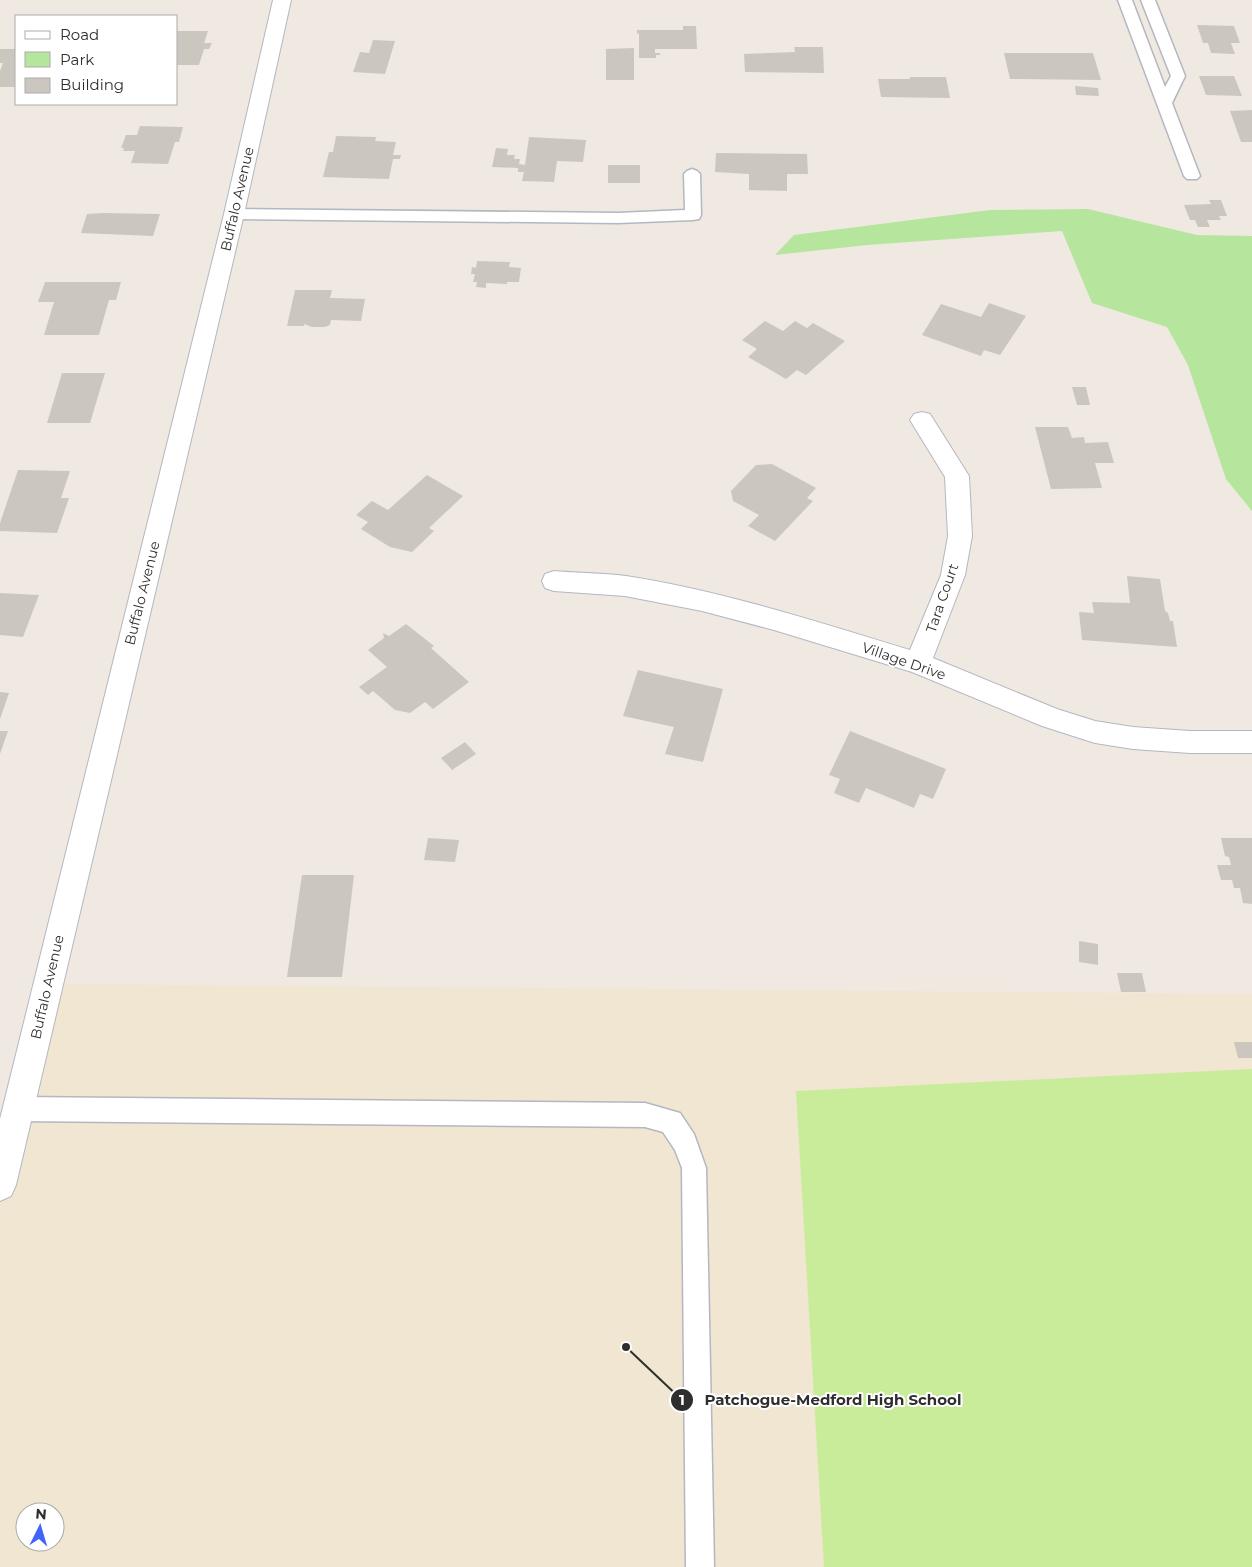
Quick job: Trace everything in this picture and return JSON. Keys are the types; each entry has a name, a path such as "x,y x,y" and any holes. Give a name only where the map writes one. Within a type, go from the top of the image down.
{"street":[{"name":"Buffalo Avenue","path":"0,1185 234,214 282,0"},
{"name":"Tara Court","path":"918,664 953,575 960,536 957,476 922,420"},
{"name":"Village Drive","path":"554,581 625,586 702,601 918,664 1051,718 1095,732 1132,738 1190,742 1252,742"}],"lane":[{"path":"1125,0 1192,176"},
{"path":"1148,0 1178,76 1165,102"},
{"path":"234,214 618,218 693,215 692,174"},
{"path":"18,1109 645,1115 671,1122 685,1143 694,1168 700,1567"}],"shaded area":[{"path":"48,984 1252,994 1252,1567 0,1567 0,1182"}],"green space":[{"path":"1088,209 1197,235 1252,236 1252,511 1226,479 1188,365 1167,327 1092,303 1062,231 867,245 775,255 794,235 990,210"},
{"path":"1252,1069 1252,1567 824,1567 796,1091"}],"building":[{"path":"1197,25 1234,26 1240,43 1231,43 1235,54 1211,53 1208,43 1203,43"},
{"path":"683,26 696,26 697,49 655,49 655,53 660,53 660,55 656,55 656,58 639,58 639,33 637,34 637,30 683,30"},
{"path":"178,31 208,31 204,43 212,43 209,49 204,49 199,65 178,65"},
{"path":"373,40 395,41 385,74 353,72 360,52 369,53"},
{"path":"15,46 15,87 0,87 0,71 3,63 0,63 0,49 14,49"},
{"path":"794,47 823,47 824,73 745,72 744,54 795,52"},
{"path":"634,48 634,80 606,80 606,49"},
{"path":"1004,53 1093,53 1101,80 1010,79"},
{"path":"1199,76 1234,76 1242,96 1206,95"},
{"path":"910,77 946,77 950,98 881,97 878,79 910,79"},
{"path":"1075,86 1098,88 1099,96 1076,95"},
{"path":"1252,110 1252,142 1241,142 1230,111"},
{"path":"140,126 183,127 179,142 175,142 168,164 131,163 135,151 123,151 124,148 121,148 126,135 137,135"},
{"path":"336,136 376,137 375,141 396,142 393,155 401,155 400,159 393,159 389,179 323,177 329,152 333,152"},
{"path":"529,137 586,140 583,162 557,161 554,182 522,181 524,172 518,172 518,168 492,167 496,148 508,149 507,155 515,155 514,159 520,159 519,164 525,165"},
{"path":"716,153 807,154 808,174 787,174 787,191 749,190 749,174 715,172"},
{"path":"608,165 640,165 640,183 608,183"},
{"path":"1209,200 1221,200 1227,216 1219,216 1221,220 1207,220 1210,227 1198,227 1195,220 1190,220 1184,205 1211,204"},
{"path":"87,214 160,214 153,236 81,233"},
{"path":"477,261 510,262 509,267 521,268 519,282 507,282 507,284 486,283 486,288 476,287 477,282 473,282 475,274 471,274 472,267 476,268"},
{"path":"45,282 121,282 116,300 109,300 99,335 44,335 54,302 38,302"},
{"path":"295,290 332,290 330,298 365,299 361,321 331,320 330,325 325,327 312,327 304,324 304,326 287,326"},
{"path":"989,303 1026,316 1000,355 984,350 981,356 922,335 941,304 981,317"},
{"path":"765,321 783,331 795,321 807,328 813,323 845,341 806,375 797,370 786,379 748,357 757,349 742,340"},
{"path":"62,373 105,373 90,423 47,423"},
{"path":"1072,387 1086,387 1090,405 1077,405"},
{"path":"1035,427 1068,427 1072,438 1084,437 1085,443 1108,442 1114,463 1095,463 1102,488 1051,489"},
{"path":"772,464 816,488 807,498 813,501 775,541 748,526 759,515 733,501 731,491 756,465"},
{"path":"18,470 70,471 61,498 69,498 57,533 0,531 0,523"},
{"path":"427,475 463,496 429,528 434,531 412,552 390,547 361,529 368,522 356,515 372,501 388,510"},
{"path":"1127,576 1160,579 1165,611 1168,613 1170,621 1173,621 1177,647 1082,640 1079,612 1094,613 1092,602 1130,603"},
{"path":"0,593 39,595 23,637 0,635"},
{"path":"406,624 434,646 431,648 469,682 433,709 425,702 410,713 395,710 373,691 368,695 359,687 387,667 368,650 384,638 383,633 389,636"},
{"path":"638,670 723,689 703,762 665,754 674,727 623,716"},
{"path":"0,692 9,693 0,719"},
{"path":"0,731 8,731 0,754"},
{"path":"850,731 946,769 933,799 920,794 914,808 866,788 859,803 834,793 840,779 829,775"},
{"path":"465,742 476,754 452,770 441,758"},
{"path":"428,838 459,840 455,862 424,860"},
{"path":"1221,838 1252,838 1252,904 1243,903 1240,888 1234,888 1232,880 1221,880 1217,865 1231,865 1229,857 1225,856"},
{"path":"302,875 354,875 342,977 287,977"},
{"path":"1079,941 1098,944 1098,965 1079,962"},
{"path":"1117,973 1142,973 1146,992 1121,992"},
{"path":"1234,1042 1252,1042 1252,1058 1238,1058"}],"place":[{"name":"Patchogue-Medford High School","path":"626,1347"}]}
